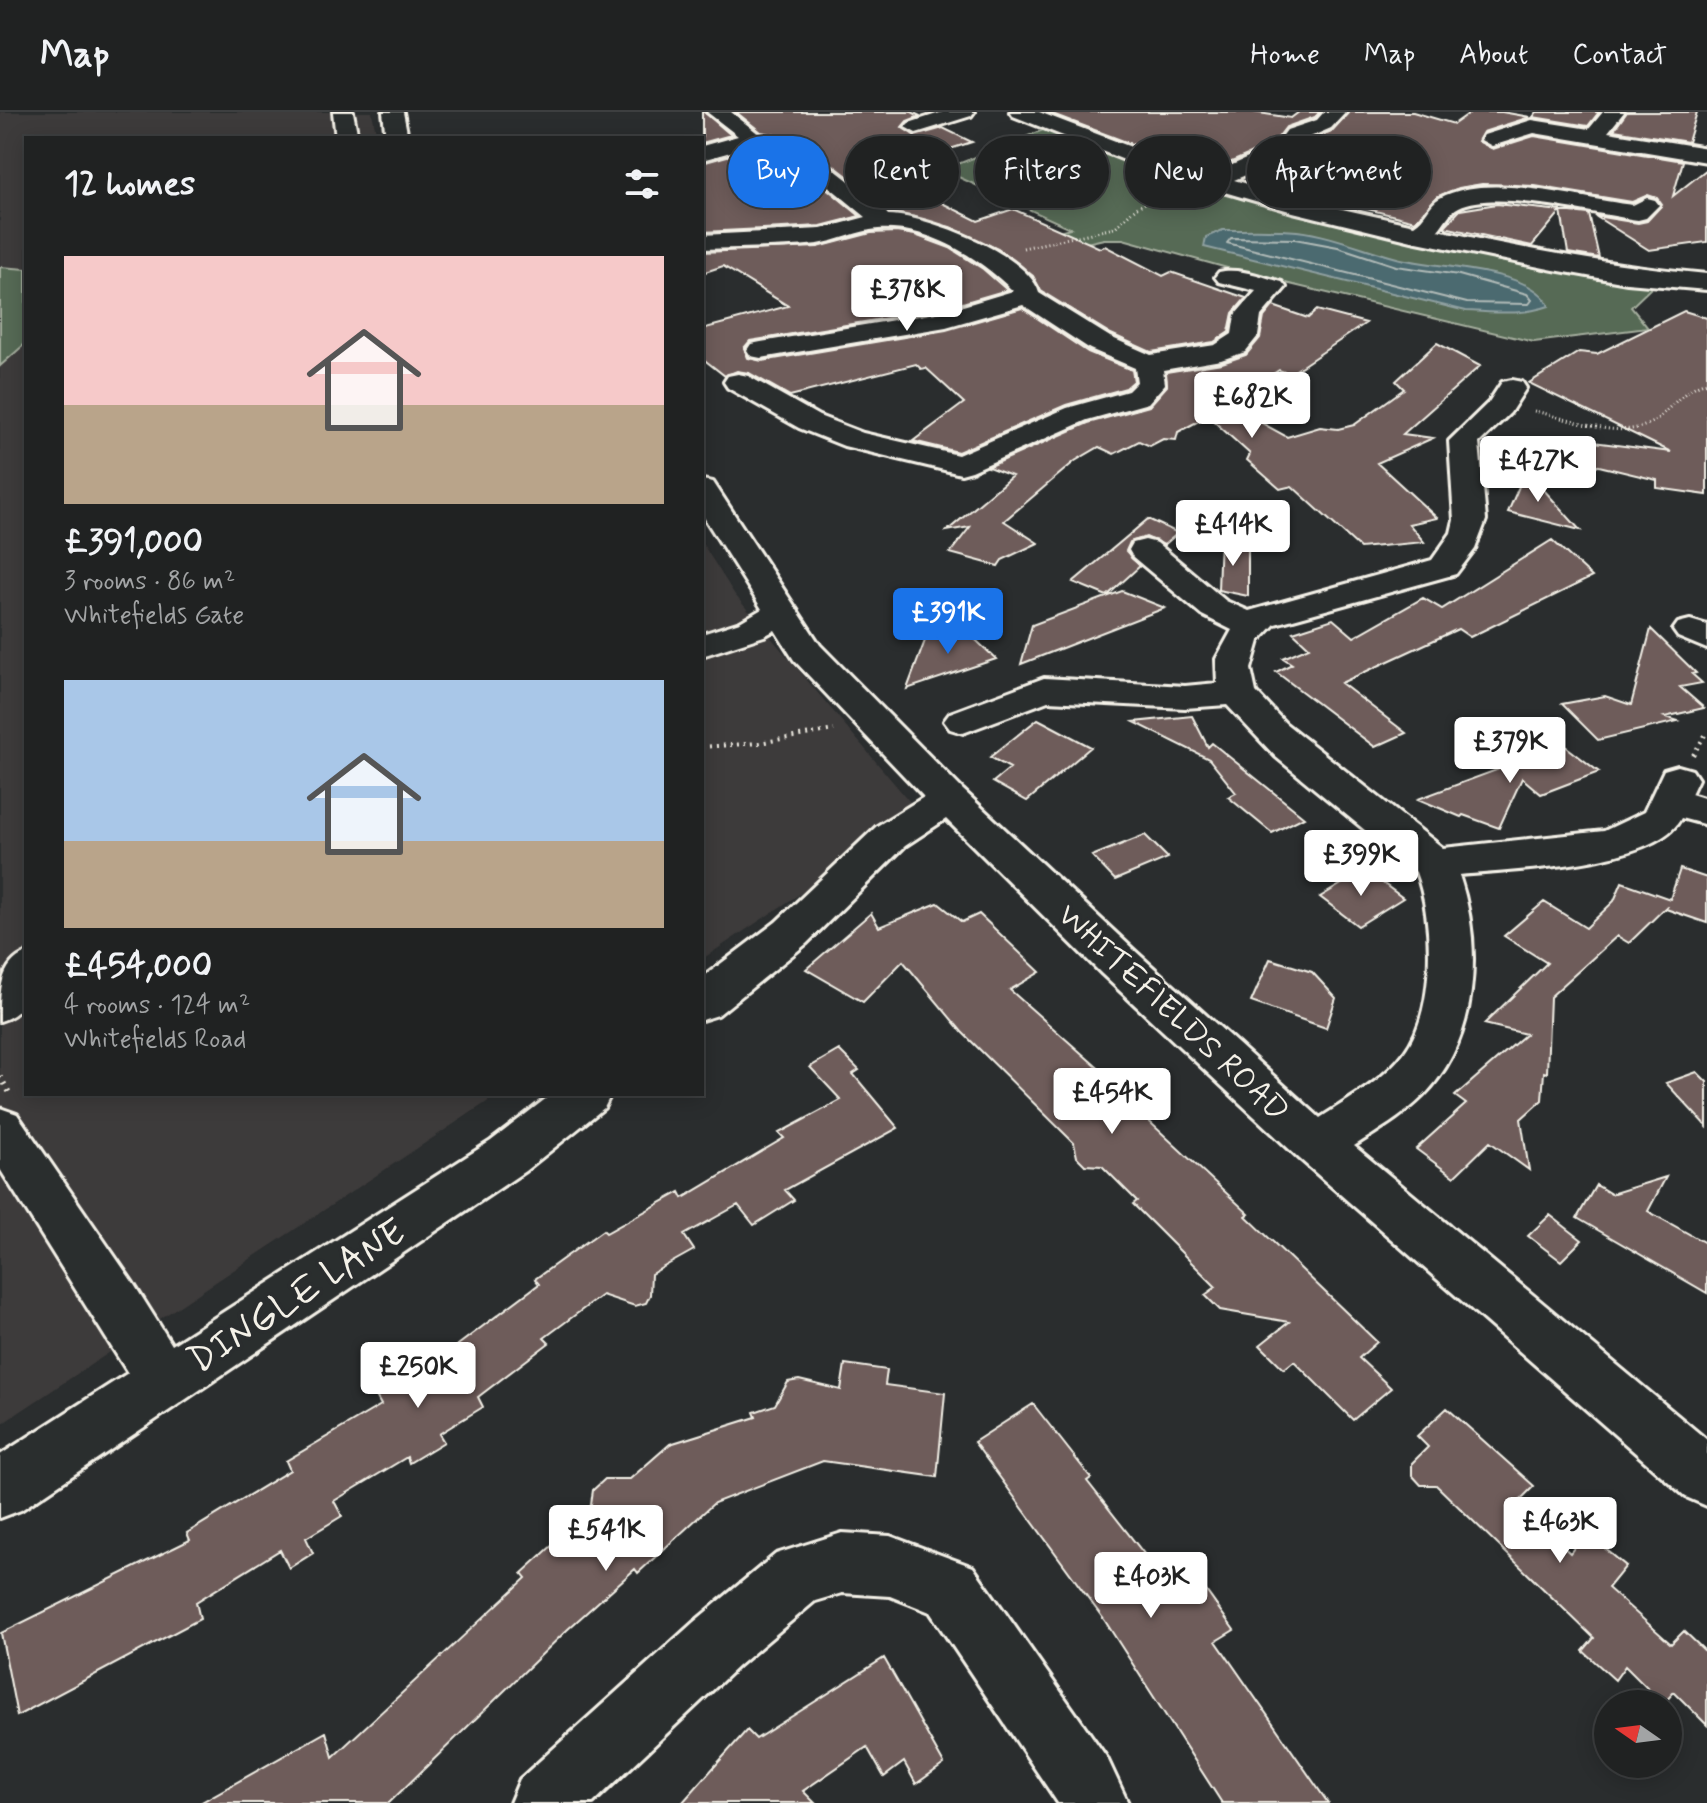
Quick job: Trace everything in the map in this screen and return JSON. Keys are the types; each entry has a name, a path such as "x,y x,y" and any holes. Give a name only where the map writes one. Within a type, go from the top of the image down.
{"street":[{"path":"343,112 347,136"},
{"path":"393,112 397,136"},
{"path":"926,120 964,112"},
{"path":"1020,112 1125,152"},
{"path":"1231,173 1283,151 1295,135 1324,124 1336,112"},
{"path":"1594,136 1614,112"},
{"path":"723,116 750,136"},
{"path":"1492,140 1524,127 1544,126 1707,155"},
{"path":"704,153 728,147"},
{"path":"829,173 850,194 876,212 880,222"},
{"path":"1231,188 1412,234 1627,275 1707,282"},
{"path":"1412,234 1430,226 1448,202 1468,195 1494,194 1648,214"},
{"path":"704,242 830,235 880,222 931,229 987,256 1021,283 1026,289 1026,296"},
{"path":"1228,277 1300,293"},
{"path":"761,350 901,333 1026,296 1100,343 1148,364 1221,352 1235,346 1245,336 1248,315 1273,287"},
{"path":"738,382 809,422 878,448 961,465 1077,414 1138,397 1151,384 1148,364"},
{"path":"1317,1145 1406,1083 1426,1060 1442,1024 1449,986 1450,943 1444,904 1433,864 1365,804 1290,749 1237,693 1233,661 1242,636 1263,617 1444,567 1463,546 1472,526 1470,501 1461,470 1464,441 1515,402"},
{"path":"948,495 961,465"},
{"name":"WHITEFIELDS ROAD","path":"704,492 807,652 949,799 1118,962 1317,1145 1707,1477"},
{"path":"1145,550 1214,608 1252,626"},
{"path":"704,644 752,629 781,612"},
{"path":"986,675 1018,699"},
{"path":"963,721 1044,689 1185,697 1237,693"},
{"path":"1433,864 1611,844 1660,821 1685,798"},
{"path":"704,1001 791,933 891,836 949,799"},
{"path":"0,1004 24,973"},
{"name":"DINGLE LANE","path":"0,1489 508,1156 584,1096"},
{"path":"0,1128 114,1300 163,1382"},
{"path":"544,1803 716,1644 798,1576 842,1563 890,1566 951,1589 1094,1803"}],"path":[{"path":"987,256 1114,228 1132,208"},
{"path":"1515,402 1627,430 1645,428 1678,398 1707,382"},
{"path":"704,747 759,743 877,724"}],"shaded area":[{"path":"0,112 372,112 377,136 24,136 24,1096 496,1096 0,1425"},
{"path":"704,546 735,595 920,814 704,958"}],"green space":[{"path":"1048,128 1069,136 1028,136"},
{"path":"1109,151 1125,157 1125,208 1231,208 1231,189 1247,193 1247,208 1314,208 1654,285 1631,307 1648,328 1534,342 1256,276 1123,239 1104,239 1011,260 993,249 1070,228 1026,208 1109,208"},
{"path":"975,157 975,185 959,177 959,164"},
{"path":"0,267 24,269 24,345 0,366"}],"water":[{"path":"1223,230 1310,233 1397,258 1504,277 1540,293 1549,306 1518,312 1466,311 1204,247 1206,237"}],"building":[{"path":"702,112 731,135 704,142"},
{"path":"736,112 912,112 920,116 907,121 902,127 915,136 845,136 845,174 829,162 829,136 780,136 761,132"},
{"path":"1047,112 1253,112 1291,118 1299,112 1320,112 1315,117 1286,127 1279,136 1247,136 1247,155 1231,162 1231,136 1125,136 1125,142"},
{"path":"1349,112 1413,112 1454,124 1471,112 1502,112 1530,117 1483,132 1478,141 1493,149 1534,136 1683,161 1673,196 1707,169 1707,242 1649,250 1595,216 1638,223 1647,221 1662,205 1657,198 1648,195 1632,202 1535,186 1482,184 1438,196 1431,204 1431,136 1320,136 1332,131"},
{"path":"1537,112 1599,112 1588,126 1533,117"},
{"path":"1627,112 1697,112 1688,142 1614,130"},
{"path":"943,128 972,142 959,146 959,136 915,136"},
{"path":"728,156 728,208 829,208 829,190 845,204 845,208 850,208 860,216 821,226 704,232 704,162"},
{"path":"1497,204 1589,214 1599,258 1568,253 1561,211 1532,246 1444,227 1460,210"},
{"path":"886,208 952,208 978,221 1013,209 1100,248 1105,246 1163,276 1171,272 1246,298 1233,313 1229,332 1214,342 1151,352 1111,334 1041,291 1033,276 998,249 950,227 890,212"},
{"path":"1363,208 1427,208 1415,221"},
{"path":"871,233 915,235 950,248 983,269 1007,290 942,309 750,341 744,348 748,358 762,361 946,330 1022,308 1088,352 1132,370 1134,381 1126,388 1066,405 958,452 913,441 964,403 926,368 921,369 916,364 790,396 749,373 737,371 725,376 704,360 704,328 788,306 723,266 704,272 704,252 818,247"},
{"path":"1273,306 1308,318 1317,310 1366,323 1290,374 1279,370 1227,404 1287,437 1320,427 1338,429 1354,425 1404,389 1396,381 1437,343 1480,366 1403,434 1433,438 1377,463 1437,518 1409,524 1424,542 1360,548 1292,486 1280,489 1247,460 1250,454 1208,416 1178,432 1176,440 1163,439 1150,446 1139,441 1114,454 1099,447 1075,461 1004,521 1038,543 1002,560 998,566 950,553 970,527 947,531 1012,476 988,467 1088,423 1149,406 1167,386 1166,372 1222,363 1246,355 1260,338 1264,317"},
{"path":"1684,311 1707,318 1707,495 1657,488 1657,480 1574,460 1578,440 1671,452 1529,383 1579,352 1597,354"},
{"path":"1526,470 1580,530 1508,512"},
{"path":"1148,519 1178,533 1164,545 1146,537 1130,542 1126,551 1140,566 1107,596 1073,582"},
{"path":"1220,537 1248,547 1248,596 1218,590"},
{"path":"1552,540 1592,577 1470,637 1458,629 1341,683 1406,733 1375,747 1276,672 1292,664 1283,658 1309,647 1293,632 1333,619 1354,637 1423,598 1442,609"},
{"path":"1122,591 1165,608 1021,664 1032,625"},
{"path":"961,626 996,659 907,689 926,638"},
{"path":"1651,629 1696,673 1692,674 1702,683 1680,687 1704,708 1665,717 1678,721 1598,740 1562,704 1605,696 1631,705"},
{"path":"1192,716 1208,747 1212,743 1304,817 1272,833 1228,797 1236,793 1209,759 1134,722"},
{"path":"1038,719 1091,747 1027,801 993,782 1010,768 990,757"},
{"path":"1564,745 1599,772 1541,794 1522,778 1499,828 1463,815 1461,817 1418,799"},
{"path":"1145,835 1168,858 1115,880 1092,856"},
{"path":"1680,869 1707,878 1707,923 1666,909 1667,906 1629,943 1617,936 1550,997 1547,1073 1544,1072 1542,1100 1521,1119 1529,1170 1490,1142 1454,1177 1416,1149 1466,1104 1455,1096 1526,1034 1484,1024 1547,963 1504,936 1544,902 1586,928 1614,901 1622,882 1670,899"},
{"path":"1365,870 1403,898 1358,926 1320,897"},
{"path":"938,903 962,922 979,914 1040,972 1010,990 1130,1096 1125,1099 1249,1214 1246,1216 1377,1342 1359,1358 1391,1388 1353,1420 1294,1361 1284,1369 1260,1345 1289,1322 1220,1310 1205,1295 1216,1287 1133,1204 1137,1201 1102,1166 1085,1165 1077,1157 1074,1143 962,1032 903,961 863,1002 806,969 871,913 879,927"},
{"path":"1270,959 1312,972 1336,998 1326,1028 1251,1002"},
{"path":"839,1050 859,1070 853,1074 898,1128 785,1190 794,1200 754,1225 738,1205 684,1235 694,1250 651,1274 650,1295 646,1303 635,1306 602,1295 544,1338 549,1343 478,1397 483,1407 439,1434 444,1442 409,1463 407,1457 334,1501 342,1516 306,1538 313,1553 289,1568 280,1550 196,1602 200,1619 17,1716 1,1633 190,1540 187,1533 290,1470 286,1461 381,1405 376,1396 434,1363 539,1284 535,1279 603,1230 606,1233 680,1192 683,1198 784,1138 779,1133 841,1100 810,1067"},
{"path":"1697,1072 1707,1082 1707,1127 1666,1083"},
{"path":"1666,1177 1648,1211 1707,1244 1707,1293 1577,1218 1596,1185 1611,1194"},
{"path":"1550,1215 1582,1240 1561,1261 1528,1236"},
{"path":"845,1364 887,1370 885,1385 945,1393 937,1477 823,1461 714,1503 638,1573 635,1569 567,1630 389,1803 200,1803 326,1732 333,1757 526,1578 522,1573 590,1511 593,1490 605,1479 630,1479 670,1444 756,1417 754,1412 775,1405 788,1382 799,1380 841,1390"},
{"path":"1033,1404 1091,1478 1087,1481 1174,1592 1196,1577 1234,1630 1216,1641 1328,1803 1222,1803 1105,1621 974,1442"},
{"path":"1447,1408 1534,1486 1516,1504 1570,1553 1586,1533 1626,1566 1608,1588 1671,1644 1684,1631 1707,1653 1707,1725 1682,1700 1682,1690 1649,1690 1625,1666 1615,1680 1583,1651 1594,1638 1436,1485 1421,1485 1412,1475 1412,1463 1428,1447 1417,1436"},
{"path":"884,1658 944,1764 916,1784 904,1762 884,1777 867,1747 803,1791 815,1803 682,1803 747,1730 756,1739"}]}
